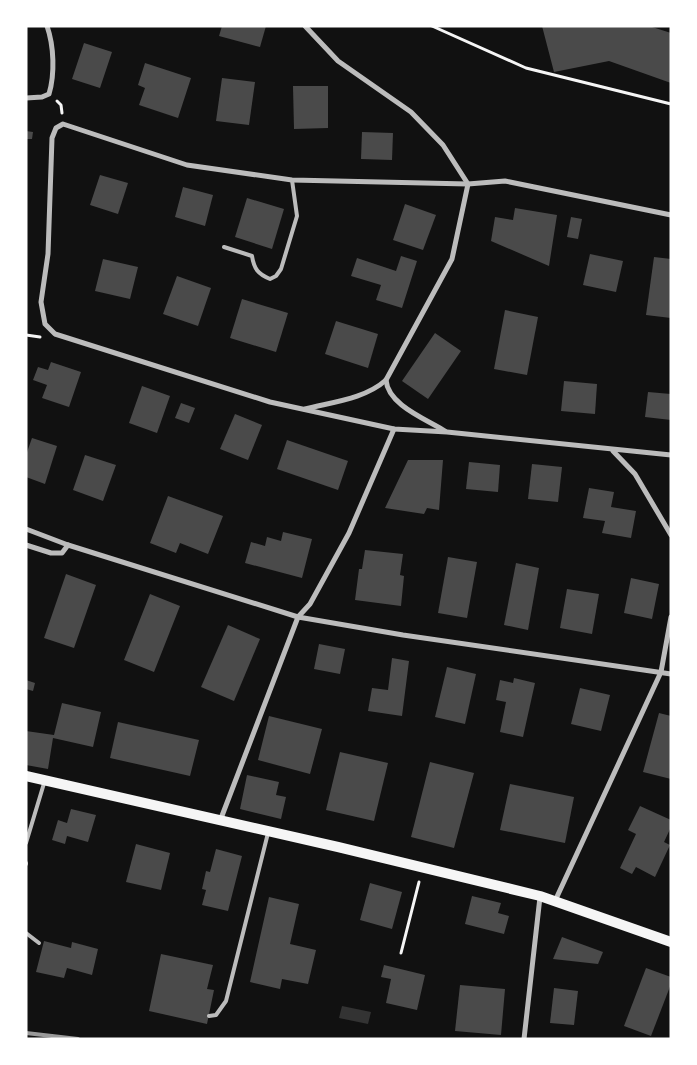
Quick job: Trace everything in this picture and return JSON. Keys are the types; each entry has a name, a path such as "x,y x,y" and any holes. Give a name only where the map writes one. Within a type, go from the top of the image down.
{"main road":[{"path":"26,776 268,833 338,847 540,896 671,942"}],"street":[{"path":"26,98 42,97 49,94 52,84 51,38 47,26"},
{"path":"304,410 365,393 377,388 386,380 452,259 468,184 443,145 411,112 338,61 305,26"},
{"path":"671,215 505,182 468,184 292,180 187,165 64,124 56,128 52,138 48,254 41,302 45,324 55,334 270,402 394,429 447,432 671,455"},
{"path":"386,380 387,390 394,399 447,432"},
{"path":"220,821 298,616 310,604 349,533 394,429"},
{"path":"612,450 635,474 671,535"},
{"path":"26,529 68,545 298,616 403,635 671,674"},
{"path":"26,545 51,553 62,553 68,545"},
{"path":"555,901 661,672 671,617"},
{"path":"524,1039 540,896"}],"lane":[{"path":"224,247 252,256 254,268 261,275 270,279 276,276 281,268 297,216 292,180"},
{"path":"26,843 45,780"},
{"path":"209,1016 216,1015 226,1001 268,833"},
{"path":"26,933 39,943"}],"path":[{"path":"432,26 526,68 671,104"},
{"path":"401,953 419,882"}],"shaded area":[{"path":"342,1006 371,1012 368,1024 339,1018"}],"building":[{"path":"222,26 266,26 260,47 219,36"},
{"path":"542,26 649,26 671,33 671,83 609,61 554,72"},
{"path":"84,43 112,52 100,88 72,79"},
{"path":"145,63 191,78 178,118 139,105 145,88 138,85"},
{"path":"222,78 255,82 249,125 216,121"},
{"path":"293,86 328,86 328,128 294,129"},
{"path":"26,131 33,132 32,139 26,139"},
{"path":"362,132 393,133 392,160 361,159"},
{"path":"100,175 128,183 118,214 90,205"},
{"path":"183,187 213,195 205,226 175,217"},
{"path":"247,198 284,209 272,249 235,237"},
{"path":"405,204 436,215 423,250 393,240"},
{"path":"515,208 557,215 549,266 491,241 495,217 513,220"},
{"path":"571,217 582,219 578,239 567,237"},
{"path":"590,254 623,261 616,292 583,285"},
{"path":"401,256 417,261 402,308 376,300 381,285 351,276 357,258 396,271"},
{"path":"654,257 671,259 671,318 646,315"},
{"path":"103,259 138,267 130,299 95,291"},
{"path":"177,276 211,288 198,326 163,314"},
{"path":"242,299 288,313 276,352 230,338"},
{"path":"505,310 538,317 527,375 494,369"},
{"path":"336,321 378,334 368,368 325,354"},
{"path":"435,333 461,351 428,399 402,381"},
{"path":"51,362 81,372 69,407 42,398 47,385 33,380 38,367 48,370"},
{"path":"564,381 597,384 595,414 561,411"},
{"path":"142,386 170,396 157,433 129,423"},
{"path":"648,392 671,394 671,420 645,417"},
{"path":"181,403 195,408 189,423 175,418"},
{"path":"235,414 262,425 248,460 220,449"},
{"path":"32,438 57,446 45,484 26,477 26,455"},
{"path":"287,440 348,461 338,490 277,469"},
{"path":"85,455 116,465 103,501 73,490"},
{"path":"408,460 443,460 439,510 427,508 424,514 385,508"},
{"path":"469,462 500,465 498,492 466,489"},
{"path":"532,464 562,467 558,502 528,499"},
{"path":"589,488 614,492 611,507 636,511 631,538 602,533 605,521 583,518"},
{"path":"168,496 223,516 208,554 180,543 176,553 150,543"},
{"path":"283,532 312,539 302,578 245,563 251,542 265,546 267,537 281,541"},
{"path":"365,550 403,554 400,575 404,576 401,606 355,600 359,569 362,569"},
{"path":"448,557 477,562 467,618 438,613"},
{"path":"516,563 539,568 528,630 504,625"},
{"path":"66,574 96,585 74,648 44,638"},
{"path":"631,578 659,584 652,619 624,613"},
{"path":"567,589 599,594 592,634 560,628"},
{"path":"150,594 180,606 154,672 124,660"},
{"path":"228,625 260,639 234,701 201,687"},
{"path":"319,644 345,649 340,674 314,669"},
{"path":"392,658 409,661 402,716 368,711 372,688 388,690"},
{"path":"447,667 476,674 465,724 435,717"},
{"path":"514,678 535,683 523,737 500,732 506,702 496,700 500,680 513,683"},
{"path":"26,680 35,683 33,691 26,689"},
{"path":"580,688 610,695 601,731 571,724"},
{"path":"62,703 101,712 93,747 53,738 48,769 26,765 26,731 54,735"},
{"path":"659,713 671,716 671,779 643,772"},
{"path":"269,716 322,729 310,774 258,760"},
{"path":"118,722 199,740 190,776 110,758"},
{"path":"340,752 388,763 374,821 326,810"},
{"path":"430,762 474,773 454,848 411,837"},
{"path":"247,775 279,782 276,795 286,797 281,819 240,809"},
{"path":"510,784 574,797 565,843 500,830"},
{"path":"640,806 671,820 671,827 664,842 670,845 655,877 636,867 632,874 620,868 636,834 628,830"},
{"path":"71,809 96,815 88,842 67,836 65,844 52,840 58,820 67,823"},
{"path":"136,844 170,853 161,890 126,882"},
{"path":"216,849 242,856 228,911 202,905 206,890 202,889 206,871 210,872"},
{"path":"370,883 402,892 392,929 360,920"},
{"path":"472,896 501,903 498,913 509,916 504,934 465,924"},
{"path":"269,897 299,904 290,944 316,950 308,984 282,979 280,989 250,982"},
{"path":"562,937 603,952 598,964 553,959"},
{"path":"44,941 71,948 72,942 98,949 92,975 67,968 64,978 36,972"},
{"path":"161,954 213,965 207,989 214,990 207,1024 149,1011"},
{"path":"384,965 425,975 417,1010 386,1003 391,979 381,977"},
{"path":"646,968 671,977 671,984 651,1036 624,1026"},
{"path":"460,985 505,989 501,1035 455,1031"},
{"path":"554,988 578,991 574,1025 550,1023"}],"railway":[{"path":"26,1033 78,1039"}]}
